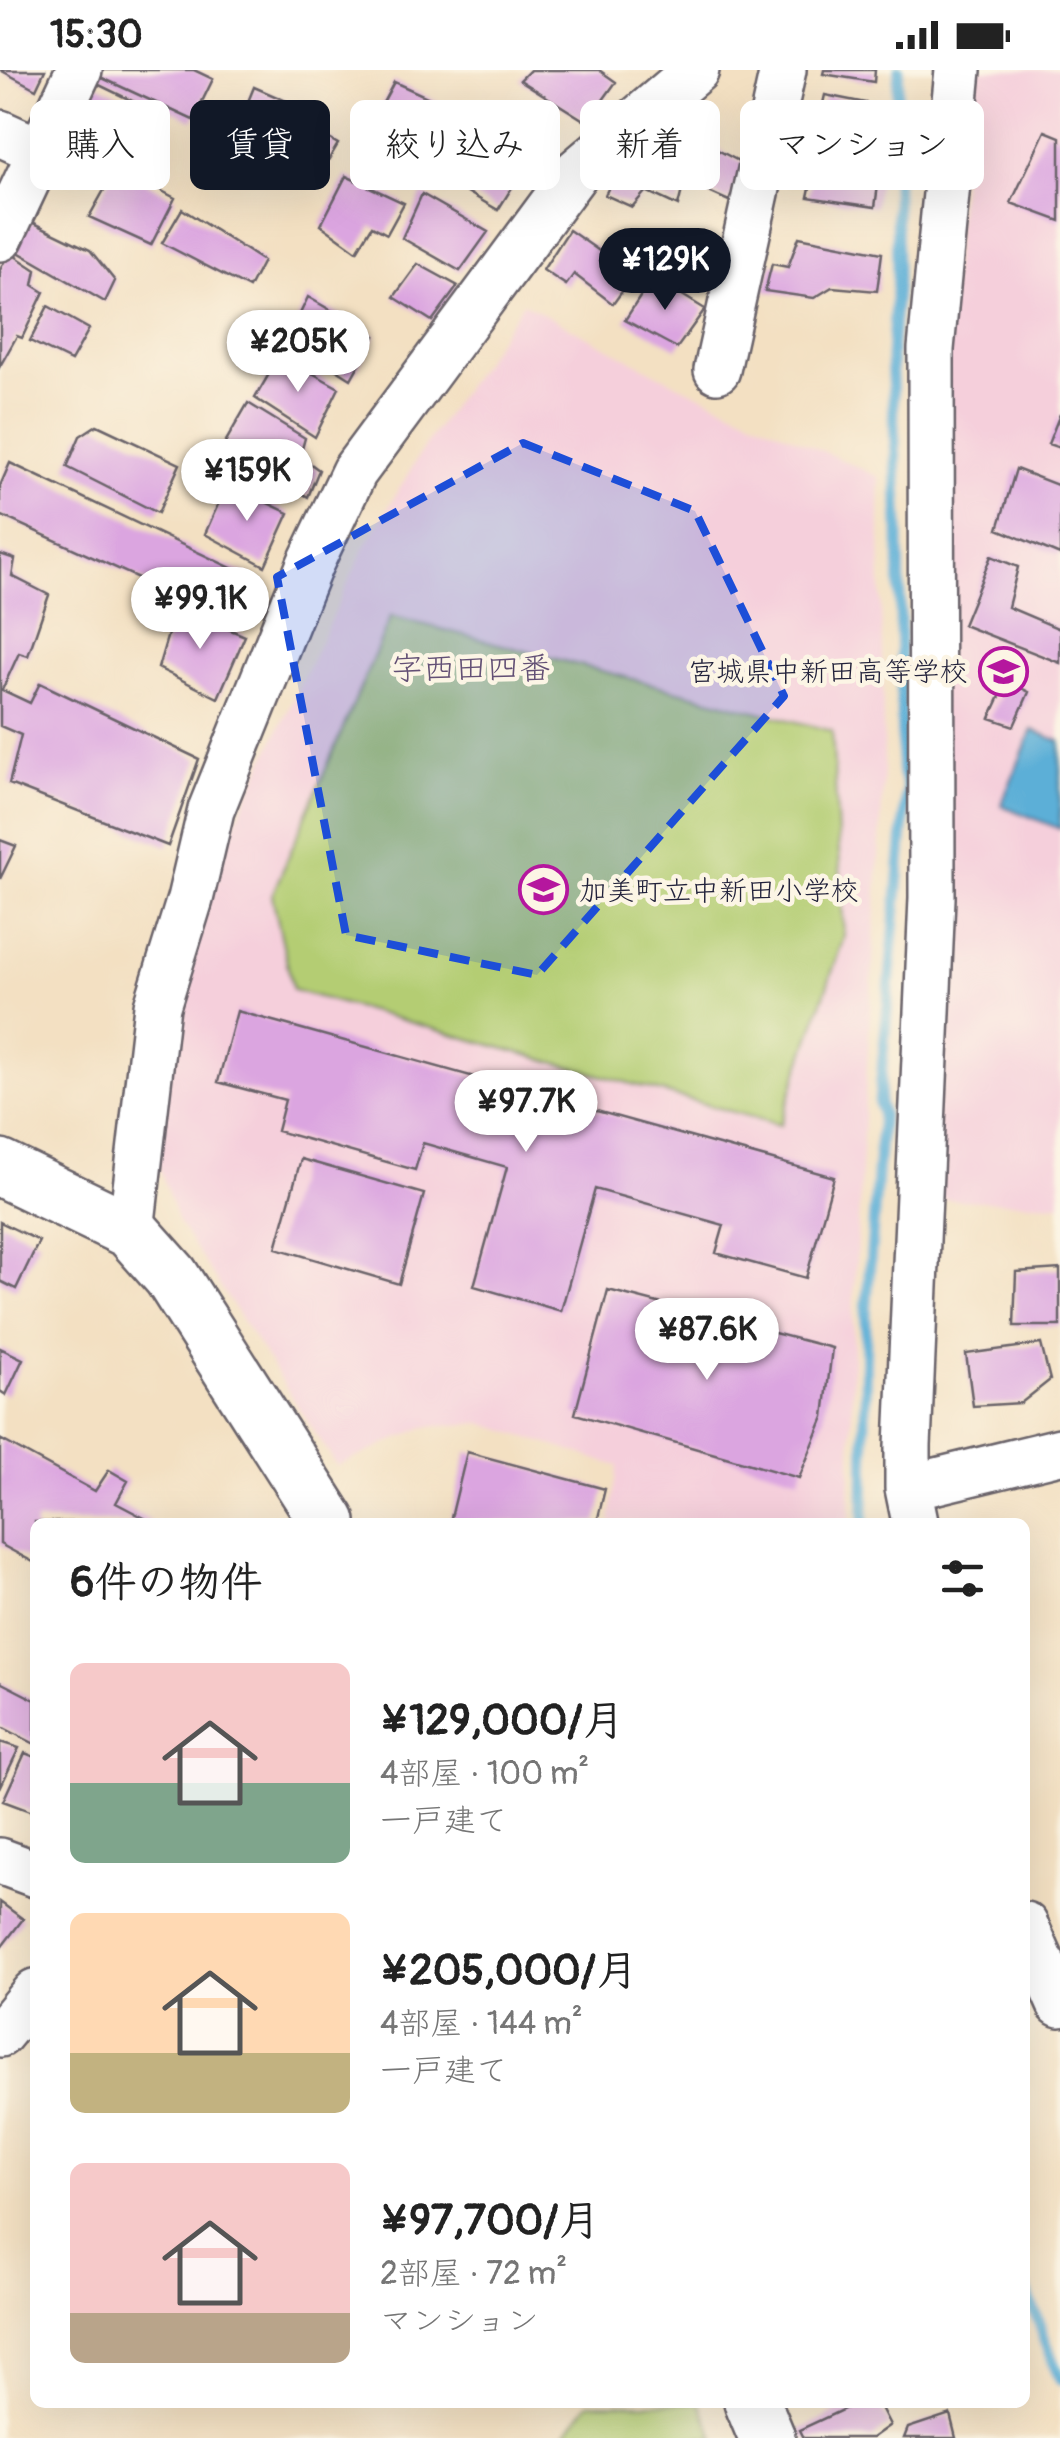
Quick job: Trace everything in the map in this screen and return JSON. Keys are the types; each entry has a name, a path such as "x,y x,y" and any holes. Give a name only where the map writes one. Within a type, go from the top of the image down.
{"street":[{"path":"65,100 79,70"},
{"path":"131,1231 157,1006 190,898 211,810 310,564 354,472 576,171 696,70"},
{"path":"717,370 784,70"},
{"path":"958,70 930,348 932,898 912,1506 1060,1451"},
{"path":"0,132 30,146"},
{"path":"0,238 30,177"},
{"path":"0,1168 131,1231 171,1276 325,1518"},
{"path":"0,1861 30,1872"},
{"path":"1030,1936 1060,2004"},
{"path":"0,2034 30,1998"},
{"path":"754,2408 767,2438"}],"highlighted area":[{"path":"523,443 695,511 784,696 537,975 346,935 277,577"}],"shaded area":[{"name":"宮城県中新田高等学校","path":"972,70 1060,70 1060,1204 931,1199 946,340 960,190 984,190 984,100 969,100"},
{"name":"加美町立中新田小学校","path":"523,303 677,384 879,477 884,768 854,1293 850,1518 611,1518 618,1466 481,1423 425,1427 337,1466 178,1222 154,1152 187,954 233,827 365,547 424,447"}],"green space":[{"path":"391,616 832,731 844,937 780,1125 293,990 272,895"},
{"path":"585,2408 702,2408 715,2438 562,2438"}],"water":[{"path":"1032,730 1060,741 1060,829 1001,805"}],"building":[{"path":"0,70 45,70 36,89"},
{"path":"85,70 194,70 213,79 203,100 190,100 190,119 170,109 170,100 150,100"},
{"path":"530,70 599,70 616,82 603,100 580,100 580,118 560,105 560,100 552,100 520,80"},
{"path":"824,70 875,70 874,82 823,74"},
{"path":"89,80 130,100 78,100"},
{"path":"394,82 434,100 384,100"},
{"path":"254,87 284,100 249,100"},
{"path":"825,95 850,100 824,100"},
{"path":"1045,131 1060,137 1060,221 1011,203"},
{"path":"330,140 338,144 330,157"},
{"path":"720,151 740,162 740,178 729,201 705,190 720,190"},
{"path":"346,176 350,178 350,190 376,190 404,203 387,234 372,226 357,251 321,225"},
{"path":"104,190 160,190 175,198 151,245 89,217"},
{"path":"464,190 510,190 498,210"},
{"path":"608,190 682,190 678,206 646,191 632,207 605,195"},
{"path":"810,190 877,190 875,207 808,197"},
{"path":"422,194 488,232 460,271 402,238"},
{"path":"182,209 263,261 249,288 162,243"},
{"path":"28,220 90,250 115,281 105,302 13,249"},
{"path":"569,230 634,275 613,304 574,274 566,285 543,270"},
{"path":"799,237 882,253 877,291 832,287 814,298 765,291 772,264 788,267"},
{"path":"9,252 36,270 33,285 44,292 22,338 17,336 0,366 0,270"},
{"path":"418,264 458,286 432,321 394,297"},
{"path":"653,277 705,309 677,348 625,320"},
{"path":"308,297 375,336 351,379 288,339"},
{"path":"48,306 89,329 71,361 30,341"},
{"path":"280,355 339,388 315,437 255,398"},
{"path":"248,403 305,438 300,456 319,470 308,497 223,446"},
{"path":"1060,414 1060,448 1048,444"},
{"path":"97,425 180,464 158,513 67,467 80,436"},
{"path":"10,463 259,581 241,625 0,515 0,486"},
{"path":"1016,469 1060,486 1060,555 998,529"},
{"path":"227,484 289,513 265,566 205,534"},
{"path":"0,554 15,559 12,576 49,595 28,656 19,653 2,690 30,703 40,683 199,759 168,846 9,784 21,735 0,726"},
{"path":"991,556 1018,567 1008,607 1060,629 1060,663 963,625"},
{"path":"176,607 245,636 218,698 158,668"},
{"path":"1007,681 1029,692 1014,726 990,718"},
{"path":"0,840 16,846 0,879"},
{"path":"237,1011 834,1177 806,1278 716,1253 724,1225 595,1189 561,1311 474,1286 507,1167 423,1143 415,1170 277,1131 285,1100 218,1082"},
{"path":"301,1159 424,1194 399,1284 276,1248"},
{"path":"0,1222 39,1241 16,1289 0,1281"},
{"path":"1060,1269 1060,1326 1014,1326 1016,1272"},
{"path":"608,1290 832,1348 824,1417 799,1478 575,1414"},
{"path":"1041,1344 1050,1380 1021,1403 973,1406 966,1354"},
{"path":"0,1348 23,1359 6,1395 0,1391"},
{"path":"0,1439 95,1491 109,1470 128,1481 116,1503 144,1518 30,1518 30,1560 0,1544"},
{"path":"467,1452 605,1489 598,1518 451,1518"},
{"path":"0,1682 30,1697 30,1741 0,1726"},
{"path":"0,1742 19,1748 0,1788"},
{"path":"25,1753 30,1755 30,1811 3,1801"},
{"path":"0,1902 23,1919 0,1949"},
{"path":"846,2408 881,2408 890,2425 872,2438 803,2438 799,2430"},
{"path":"950,2414 956,2438 904,2438 908,2428"}],"waterway":[{"path":"864,1518 866,1314 882,1113 879,1103 907,786 902,771 899,524 891,357 897,278 895,122 899,70"},
{"path":"1030,2299 1060,2380"}],"place":[{"name":"宮城県中新田高等学校","path":"1003,671"},
{"name":"加美町立中新田小学校","path":"544,890"}],"district":[{"name":"字西田四番","path":"471,668"}]}
